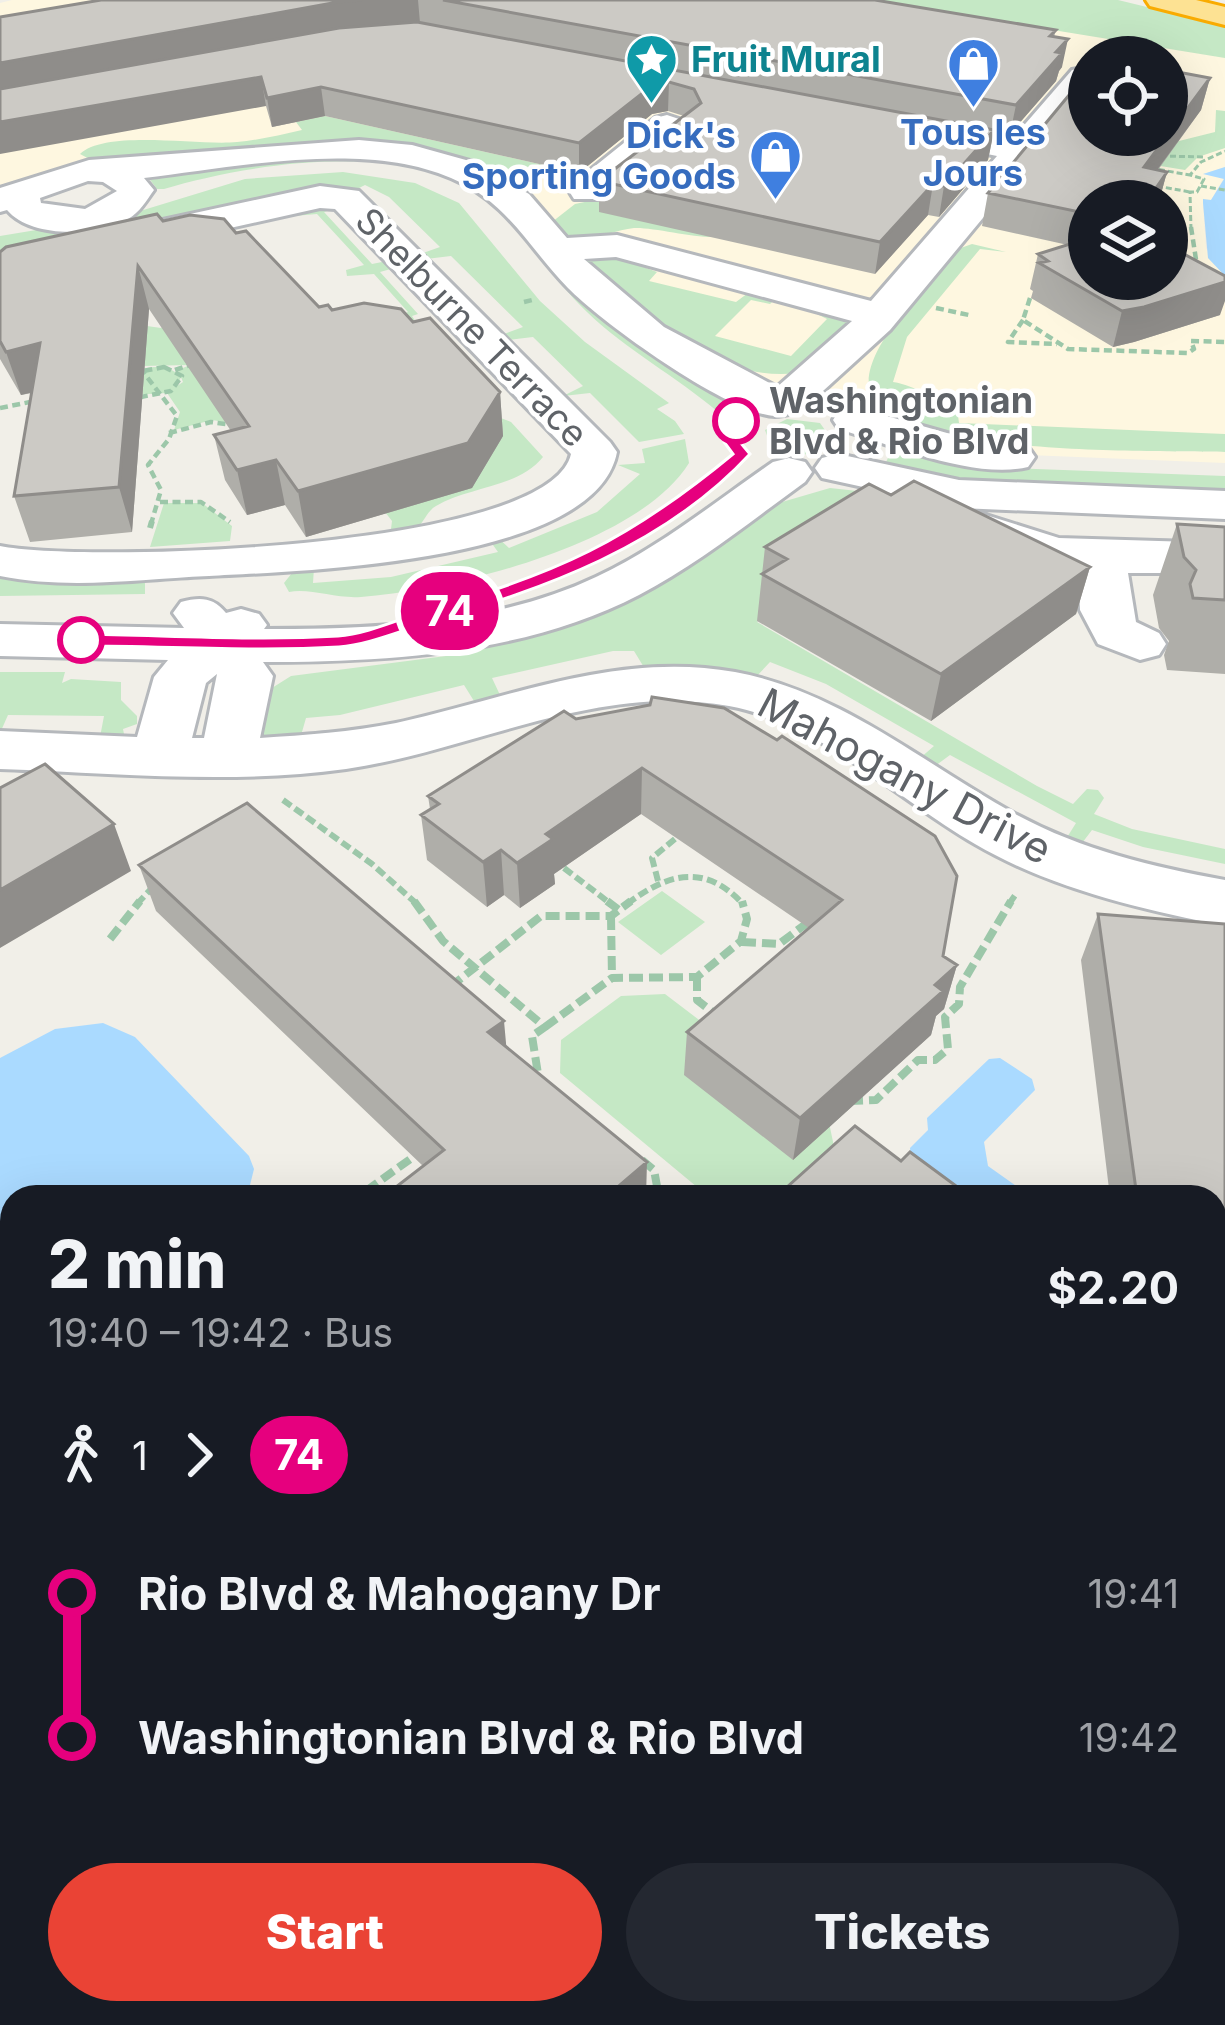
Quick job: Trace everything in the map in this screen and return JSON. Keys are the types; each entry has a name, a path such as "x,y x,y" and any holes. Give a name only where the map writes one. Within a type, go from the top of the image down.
{"highway":[{"path":"1160,0 1225,12"},
{"path":"1202,0 1225,12"}],"street":[{"path":"780,403 878,319 1068,95"},
{"path":"874,122 1021,151"},
{"path":"134,136 222,126"},
{"path":"82,219 31,213 21,203 54,169 308,152 392,155 450,167 504,191 555,250 641,332 686,360 780,403"},
{"path":"0,230 82,219 202,183 274,169 350,167 428,180 475,204 556,302 685,404"},
{"path":"54,169 118,176 134,184 135,196 120,208"},
{"name":"Shelburne Terrace","path":"0,267 320,197 346,199 594,452 593,464 578,487 494,526 416,547 238,551 150,566 54,572 0,561"},
{"path":"555,250 616,246 878,319"},
{"path":"851,418 878,319"},
{"path":"344,641 565,572 640,534 736,442 745,413 780,403 819,404 941,446 1009,457 1225,465"},
{"path":"0,640 421,639 501,626 588,599 661,564 814,470 863,450 865,434 851,418"},
{"path":"736,442 814,470 903,485 954,519 1010,542 1102,555 1225,559"},
{"path":"954,519 1225,505"},
{"path":"160,753 181,677 258,609 238,551"},
{"path":"1102,555 1109,626 1118,638 1140,644"},
{"path":"221,641 246,676 229,754"},
{"name":"Mahogany Drive","path":"0,750 229,754 350,750 614,685 707,685 795,709 1000,832 1053,856 1225,903"}],"path":[{"path":"1150,158 1207,158 1225,151"},
{"path":"1191,174 1207,158"},
{"path":"1136,165 1204,178 1190,194"},
{"path":"1150,168 1140,181 1190,194"},
{"path":"1201,186 1221,190"},
{"path":"1190,194 1189,256 1206,276"},
{"path":"1030,298 1024,305 1030,309 1008,342 1060,344"},
{"path":"524,302 536,299"},
{"path":"923,304 969,315"},
{"path":"1023,320 1068,349 1188,352 1194,350 1191,340 1225,342"},
{"path":"120,388 122,378 140,369 175,370 193,364 198,356 208,359"},
{"path":"131,357 176,409 170,439 148,465 161,490 150,529 150,566"},
{"path":"100,391 120,388 141,397 162,395 182,381 175,370"},
{"path":"0,408 41,400"},
{"path":"169,433 211,422 236,425"},
{"path":"160,502 210,505 231,523 238,551"},
{"path":"277,795 394,885 436,924 443,941 545,1028"},
{"path":"658,881 652,858 680,834"},
{"path":"564,868 615,913"},
{"path":"447,989 541,916 615,913 658,881 705,878 736,892 746,909 740,942 698,976 612,978 532,1036 534,1071 551,1085"},
{"path":"110,939 152,887"},
{"path":"841,1102 876,1100 918,1060 935,1060 948,1049 945,1018 959,1004 960,987 976,970 987,938 1016,894"},
{"path":"612,978 615,913"},
{"path":"740,942 779,944 811,920"},
{"path":"698,976 697,1000 734,1029"},
{"path":"374,1185 422,1151"},
{"path":"637,1156 654,1170 657,1185"}],"shaded area":[{"path":"12,0 945,0 1179,36 1068,36 1068,156 1188,156 1188,37 1225,43 1225,167 1204,174 1224,178 1211,200 1203,203 1206,248 1225,276 1225,463 1004,454 856,418 841,408 776,401 528,210 394,154 132,169 0,200 0,3"}],"green space":[{"path":"868,0 1118,0 1225,26 1225,58 1188,52 1188,36 1090,36"},
{"path":"1216,110 1225,111 1225,148 1198,157 1185,170 1136,162 1148,156 1188,156 1188,139 1215,132"},
{"path":"325,116 557,168 537,178 514,180 417,152 97,163 80,154 93,146 131,140 253,140 302,130 296,122"},
{"path":"316,158 396,163 416,169 378,163 286,165 164,189 157,189 148,177"},
{"path":"343,172 415,183 459,203 540,301 585,342 669,403 657,409 684,434 639,442 590,393 563,396 583,386 533,337 507,340 504,334 523,327 451,256 426,259 423,253 440,247 389,197 365,185 351,192 0,260 0,236 127,215 245,179"},
{"path":"430,172 471,184 732,399 718,412 618,339 574,299 491,203 459,182"},
{"path":"599,199 713,237 634,228 580,238 552,222 575,204"},
{"path":"296,207 341,207 324,212 372,264 392,260 398,267 380,272 418,314 412,316 416,322 395,326 389,318 408,312 374,274 347,276 346,270 364,265 317,214 294,216"},
{"path":"972,244 1006,252 980,249 907,337 893,382 957,408 959,423 1225,434 1225,452 1027,446 920,427 884,410 869,386 877,352 933,277 958,249"},
{"path":"603,252 657,272 649,281 736,302 748,293 775,299 770,304 751,300 715,336 791,356 827,319 807,309 848,319 849,326 798,373 736,367 682,340 584,262 583,254"},
{"path":"167,322 237,424 212,420 174,430 180,412 167,393 132,395 136,370 160,367 181,377 178,370 190,365 142,366 147,326 161,328"},
{"path":"498,417 511,422 543,457 507,481 436,506 417,528 391,529 392,521 385,512"},
{"path":"787,419 820,423 832,440 819,451 804,454 771,447 765,430"},
{"path":"685,439 689,463 664,492 629,518 540,558 443,585 361,597 289,592 284,583 296,568 314,568 313,583 391,577 498,552 488,538 495,535 509,548 597,512 640,474 618,465 645,463 642,449"},
{"path":"893,447 1012,468 1225,476 1225,492 1014,490 882,471"},
{"path":"830,488 903,496 757,622 1037,786 1073,804 1087,789 1098,790 1104,798 1094,814 1132,829 1225,849 1225,864 1143,847 1092,830 1079,847 1066,839 1076,823 950,755 931,769 919,759 934,746 826,684 770,662 755,678 645,669 634,651 613,651 492,678 500,695 474,701 464,685 340,715 306,718 300,739 275,740 260,733 264,693 291,676 446,656 558,627 663,583 765,507"},
{"path":"164,503 202,503 232,526 230,541 150,547"},
{"path":"0,573 44,582 145,579 145,594 0,596"},
{"path":"0,672 65,672 62,683 71,679 121,682 121,700 137,716 137,724 123,729 124,734 100,737 104,716 8,715 0,733"},
{"path":"662,891 705,922 661,955 618,922"},
{"path":"665,994 828,1118 836,1156 805,1185 695,1185 560,1073 561,1040 621,996"}],"water":[{"path":"1225,167 1225,276 1208,258 1203,203 1203,199 1211,200 1224,179 1203,174"},
{"path":"103,1023 135,1037 249,1156 254,1169 250,1185 0,1185 0,1058 55,1029"},
{"path":"1000,1058 1032,1079 1035,1090 984,1142 988,1166 1015,1185 937,1185 911,1159 910,1148 928,1130 927,1118 989,1059"}],"building":[{"path":"101,0 362,0 0,63 0,17"},
{"path":"443,0 875,0 1056,30 1050,36 1068,39 1056,52 1062,53 1016,105"},
{"path":"417,22 994,130 944,186 933,184 880,242 599,181 701,103 694,89 669,82 653,85 579,143 321,87 267,98 261,77 0,122 0,89 339,28"},
{"path":"1188,74 1210,78 1188,108"},
{"path":"1068,96 1068,156 1152,156 1144,167 1167,172 1161,180 1068,180 1068,210 988,193"},
{"path":"157,214 163,221 190,215 224,219 236,233 246,231 319,307 328,305 332,310 364,303 401,309 413,322 430,318 500,392 468,443 298,491 276,460 237,470 214,435 249,426 138,266 119,487 14,496 40,343 6,352 0,341 0,252"},
{"path":"1068,245 1068,280 1039,263 1048,261 1038,254"},
{"path":"1188,256 1225,276 1225,282 1188,293"},
{"path":"1103,300 1167,300 1144,307 1122,311"},
{"path":"914,481 1090,567 941,674 762,574 787,559 765,547 869,484 891,495"},
{"path":"1177,524 1225,527 1225,600 1193,598 1190,584 1196,570 1184,557"},
{"path":"652,697 724,708 777,740 782,736 935,836 957,876 943,956 957,965 935,985 943,991 800,1118 687,1032 842,900 642,768 546,834 553,839 517,863 501,850 483,862 421,815 439,804 428,796 564,711 576,719 650,705"},
{"path":"45,764 114,824 0,890 0,788"},
{"path":"247,803 504,1021 488,1032 647,1162 620,1185 399,1185 444,1150 139,865"},
{"path":"1098,914 1225,924 1225,1185 1135,1185"},
{"path":"855,1126 901,1161 910,1152 955,1185 789,1185"}],"bus line":[{"name":"74","path":"81,640 344,641 499,596 565,572 640,534 681,506 742,454 732,442 730,430 736,421"}],"place":[{"name":"Fruit Mural","path":"652,105"},
{"name":"Tous les Jours","path":"973,110"},
{"name":"Dick's Sporting Goods","path":"775,202"},
{"name":"Washingtonian Blvd & Rio Blvd","path":"736,421"}]}
